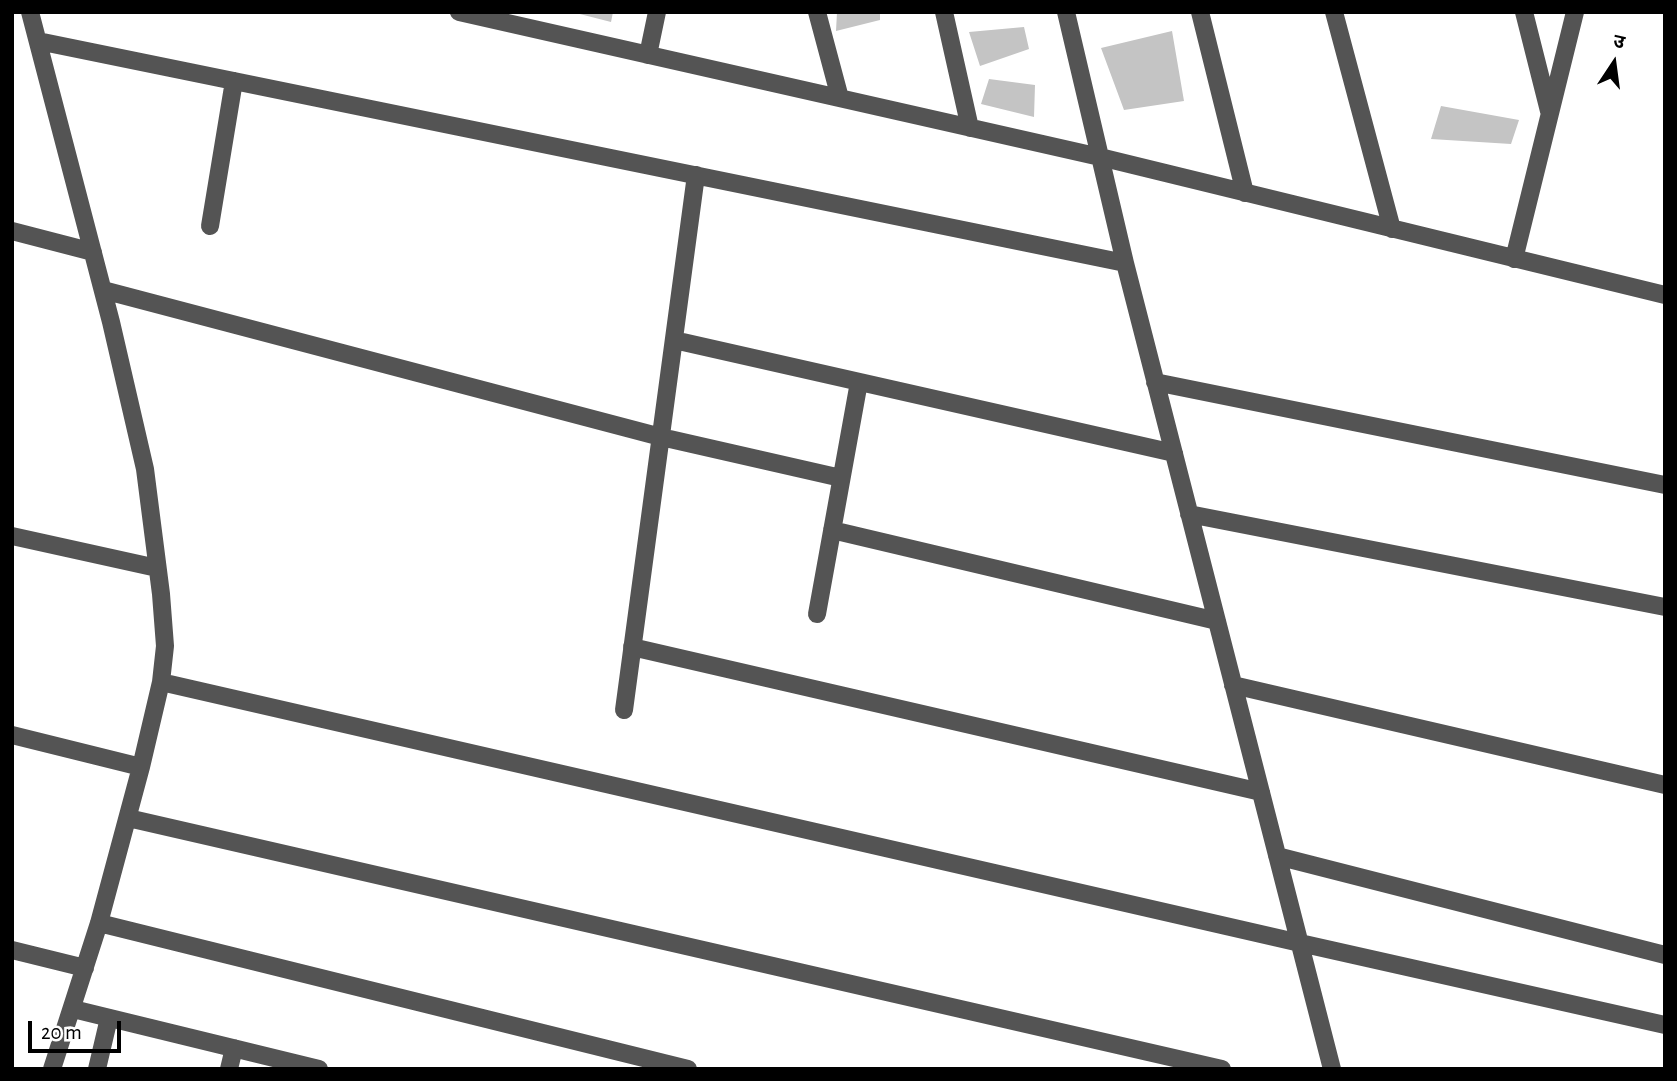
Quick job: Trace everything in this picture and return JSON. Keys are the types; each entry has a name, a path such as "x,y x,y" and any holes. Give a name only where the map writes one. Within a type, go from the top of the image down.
{"street":[{"path":"30,12 103,290 145,469 165,646 161,682 128,818 73,1009 52,1069"},
{"path":"459,12 489,15 648,55 1100,157 1665,295"},
{"path":"648,55 657,12"},
{"path":"817,12 840,98"},
{"path":"944,12 970,128"},
{"path":"1066,12 1125,264 1332,1069"},
{"path":"1200,12 1245,193"},
{"path":"1334,12 1392,229"},
{"path":"1524,12 1550,117"},
{"path":"1514,259 1575,12"},
{"path":"38,41 1125,264"},
{"path":"210,226 234,81"},
{"path":"624,710 696,176"},
{"path":"12,231 93,252"},
{"path":"103,290 660,437 841,478"},
{"path":"674,340 1174,453"},
{"path":"817,614 859,382"},
{"path":"1156,382 1665,485"},
{"path":"1189,514 1665,607"},
{"path":"832,530 1217,621"},
{"path":"12,536 157,568"},
{"path":"632,647 1261,792"},
{"path":"161,682 1665,1025"},
{"path":"1233,685 1665,785"},
{"path":"12,734 141,767"},
{"path":"128,818 1222,1069"},
{"path":"1277,856 1665,955"},
{"path":"99,923 688,1069"},
{"path":"12,950 85,968"},
{"path":"73,1009 318,1069"},
{"path":"97,1069 109,1018"},
{"path":"229,1069 234,1048"}],"building":[{"path":"572,12 613,12 611,22"},
{"path":"837,12 880,12 880,20 836,31"},
{"path":"1024,27 1029,49 980,66 969,32"},
{"path":"1172,31 1184,101 1124,110 1101,48"},
{"path":"989,79 1035,85 1034,117 981,104"},
{"path":"1441,106 1519,120 1511,144 1431,139"}]}
